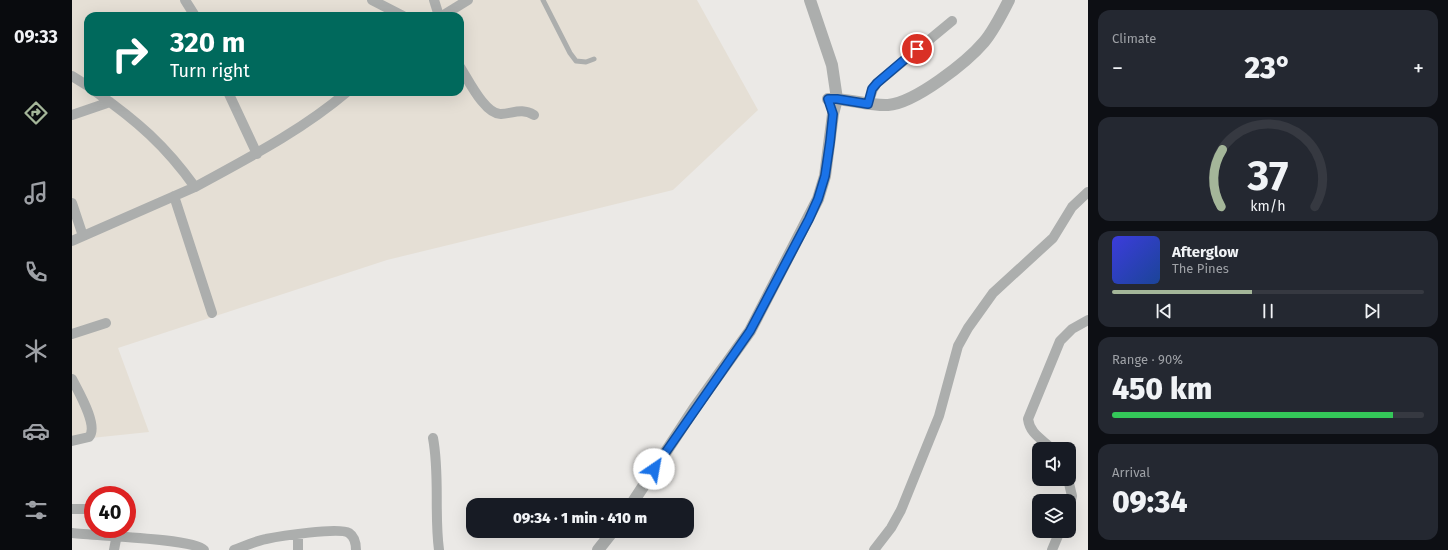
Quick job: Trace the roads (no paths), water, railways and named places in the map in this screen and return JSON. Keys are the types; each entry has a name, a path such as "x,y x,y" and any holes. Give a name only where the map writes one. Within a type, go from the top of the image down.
{"street":[{"path":"185,0 192,12"},
{"path":"372,0 395,12"},
{"path":"434,0 438,12"},
{"path":"448,12 468,0"},
{"path":"801,0 822,59 832,99"},
{"path":"636,498 694,409 750,331 818,199 825,176 833,114 832,65 810,0"},
{"path":"832,99 868,104 889,105 901,102 922,92 980,47 993,30 1009,0"},
{"path":"868,104 872,89 877,83 952,21"},
{"path":"464,73 483,103 494,113 500,114 519,110 526,111 534,115"},
{"path":"72,76 84,84"},
{"path":"102,96 156,139 176,160 195,187"},
{"path":"230,96 257,154"},
{"path":"72,241 195,187 257,154 328,108 342,96"},
{"path":"72,115 110,102"},
{"path":"874,550 891,528 901,510 939,416 958,346 968,328 997,289 1053,238 1072,207 1088,192"},
{"path":"174,196 212,313"},
{"path":"72,203 82,236"},
{"path":"1044,442 1029,427 1028,419 1060,341 1072,329 1088,320"},
{"path":"72,334 106,323"},
{"path":"72,379 91,420 93,429 89,437 72,441"},
{"path":"433,438 437,466 437,532 439,550"},
{"path":"72,508 84,509"},
{"path":"234,550 266,539 298,534 344,531 353,536 356,542 356,550"},
{"path":"72,533 84,533"},
{"path":"298,534 298,550"},
{"path":"136,535 194,545 204,550"},
{"path":"114,550 117,538"},
{"path":"598,550 607,538"},
{"path":"1052,550 1057,538"}],"lane":[{"path":"543,0 570,53 576,61 586,62 594,58"}]}
